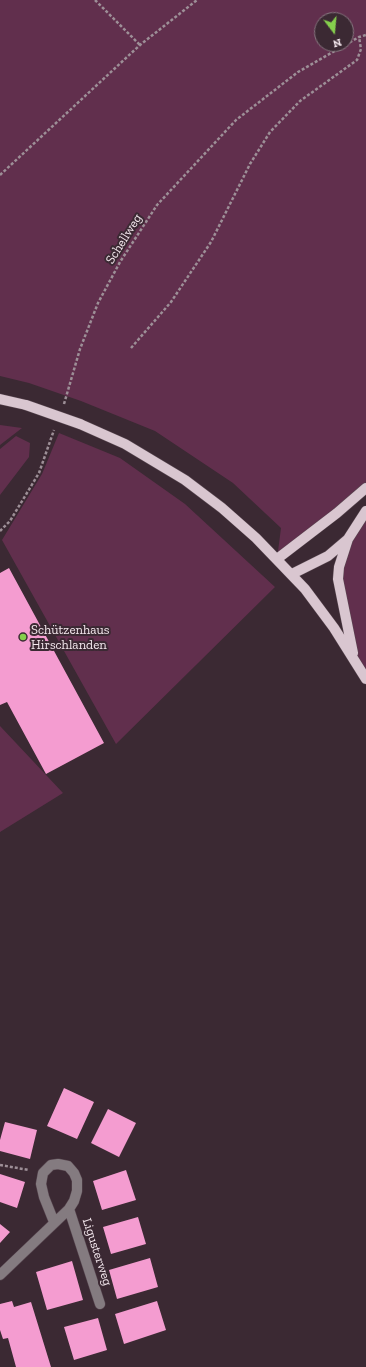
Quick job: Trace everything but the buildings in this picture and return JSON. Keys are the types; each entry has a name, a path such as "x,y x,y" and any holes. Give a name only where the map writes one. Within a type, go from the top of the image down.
{"main road":[{"path":"0,399 26,405 80,424 125,444 185,480 222,508 292,574 313,599 366,679"},
{"path":"277,559 337,513 366,488"},
{"path":"354,659 338,579 339,568 348,539 366,511"},
{"path":"292,574 328,556 348,539"}],"street":[{"name":"Ligusterweg","path":"0,1275 69,1209 77,1191 77,1180 74,1173 68,1166 58,1164 51,1165 43,1173"},
{"path":"43,1173 41,1184 44,1197 54,1222"},
{"name":"Ligusterweg","path":"69,1209 100,1304"}],"path":[{"path":"95,0 140,45"},
{"path":"0,175 140,45 197,0"},
{"name":"Schellweg","path":"63,406 80,349 98,303 120,262 157,205 236,120 298,72 358,37 366,35"},
{"path":"131,348 171,302 211,242 250,164 270,132 300,101 357,60 361,49 358,37"},
{"path":"0,531 10,521 39,473 55,428"},
{"path":"0,1165 43,1173"}],"shaded area":[{"path":"0,0 366,0 366,488 277,559 281,528 233,483 155,431 81,401 29,383 0,376"},
{"path":"0,425 22,428 0,445"},
{"path":"59,433 120,458 185,504 275,587 116,744 2,540 42,474"},
{"path":"16,436 30,443 29,457 0,495 0,449"},
{"path":"366,511 366,679 354,659 338,579 348,539"},
{"path":"0,726 63,793 0,832"}],"place":[{"name":"Schützenhaus Hirschlanden","path":"23,637"}]}
